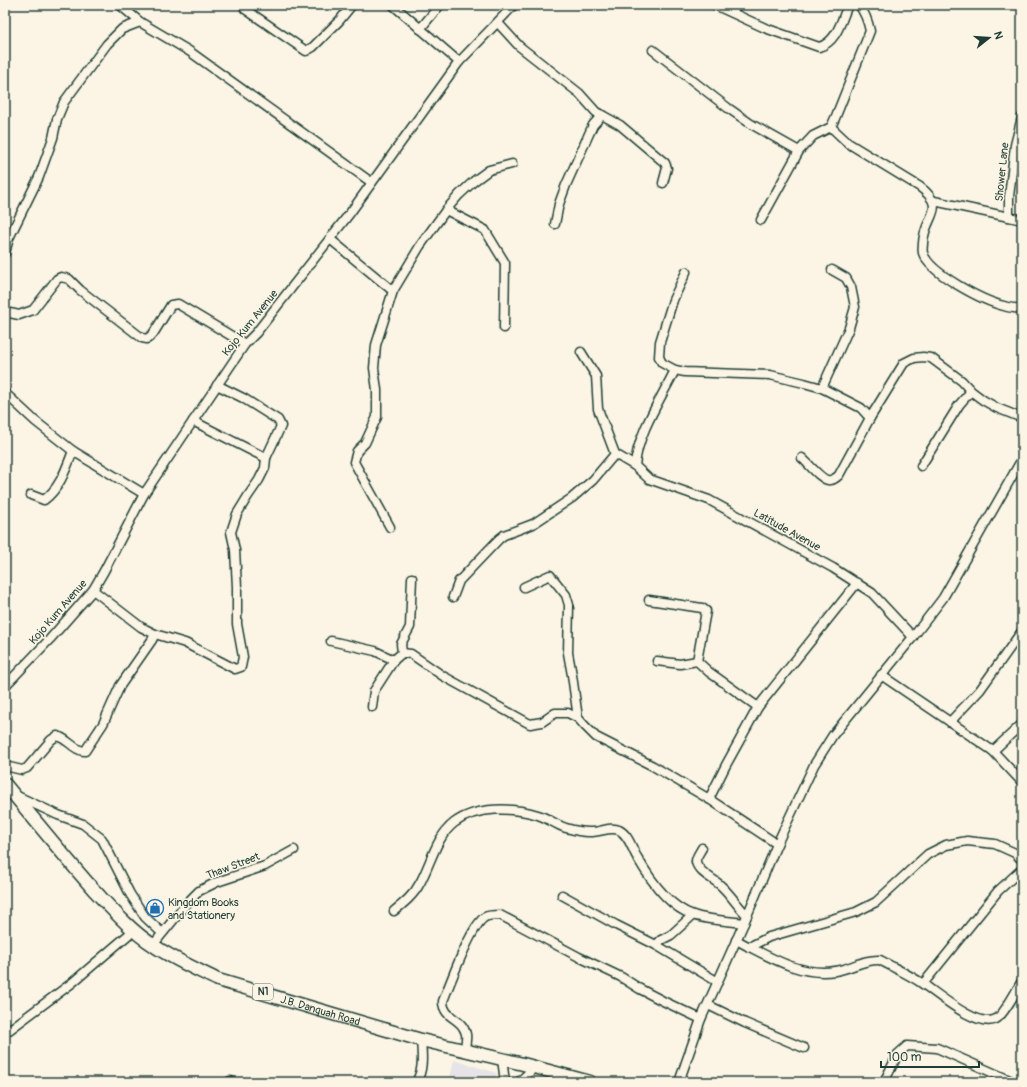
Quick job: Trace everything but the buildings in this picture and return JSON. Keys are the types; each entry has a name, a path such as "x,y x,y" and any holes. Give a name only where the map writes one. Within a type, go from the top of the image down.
{"highway":[{"name":"J.B. Danquah Road","path":"5,784 64,856 113,910 134,930 153,945 182,962 218,980 421,1040 535,1067 590,1082"}],"street":[{"path":"120,5 140,22 189,51 371,182"},
{"path":"245,9 306,51 313,47 339,21 352,5"},
{"path":"393,5 459,62"},
{"path":"420,29 440,5"},
{"name":"Kojo Kum Avenue","path":"5,686 50,639 93,590 144,494 245,344 256,333 330,239 459,62 514,5"},
{"path":"715,5 765,28 819,48 832,40 848,5"},
{"path":"761,220 799,151 813,136 831,127 870,31 864,12 859,5"},
{"path":"122,29 127,12"},
{"path":"5,253 9,238 39,176 64,102 107,44 122,29 140,22"},
{"path":"498,23 519,46 579,93 596,112 620,125 665,163 667,168 663,183"},
{"path":"653,50 750,124 799,151"},
{"path":"554,224 566,185 593,125 602,115"},
{"name":"Shower Lane","path":"1022,117 1015,145 1009,197 1009,217 1022,220"},
{"path":"831,127 848,143 920,186 934,201 934,209 923,239 923,252 929,264 948,279 982,298 1004,306 1022,309"},
{"path":"390,527 354,462 357,451 365,443 377,417 377,390 374,368 376,345 393,291 420,246 446,210 459,195 474,181 490,170 512,164"},
{"path":"934,201 1009,217"},
{"path":"446,210 485,230 505,263 504,328"},
{"path":"330,239 393,291"},
{"path":"822,388 849,328 855,307 851,287 846,278 832,270"},
{"path":"686,272 673,300 660,342 659,358 662,363 675,370 727,374 770,375 822,388 861,408 870,418"},
{"path":"5,312 18,314 33,310 57,279 61,277 68,279 142,338 147,339 152,334 171,304 178,304 245,344"},
{"path":"453,597 458,581 498,539 504,535 533,524 572,498 592,480 615,454 598,409 596,376 581,352"},
{"path":"802,458 824,479 829,481 833,480 839,475 870,418 904,364 914,358 931,358 962,381 971,391 983,400 997,408 1022,418"},
{"path":"635,466 643,433 675,370"},
{"path":"93,590 141,627 155,634 185,643 235,669 240,667 243,656 238,624 238,587 235,550 231,532 237,514 265,468 266,458 281,426 278,420 243,398 217,385"},
{"path":"921,466 959,405 971,391"},
{"path":"5,393 35,421 72,451 144,494"},
{"path":"193,421 266,458"},
{"path":"31,495 44,500 54,493 64,473 72,451"},
{"name":"Latitude Avenue","path":"615,454 635,466 649,479 709,500 833,568 872,593 913,637"},
{"path":"679,1082 701,1019 744,923 777,844 814,765 833,735 943,598 1022,459"},
{"path":"524,587 550,575 566,595 569,605 568,653 578,718"},
{"path":"402,653 401,644 410,627 412,578"},
{"path":"709,799 726,764 758,707 857,583"},
{"path":"649,600 702,608 706,611 696,661"},
{"path":"950,722 980,690 1022,631"},
{"path":"5,766 22,770 27,768 51,740 57,736 63,738 80,751 85,751 103,724 120,686 149,646 155,634"},
{"path":"331,641 352,645 394,660"},
{"path":"372,707 374,691 394,660 402,653 411,654 443,676 530,724 542,722 555,713 568,713 578,718 596,737 652,766 709,799 777,844"},
{"path":"658,661 680,664 696,661"},
{"path":"696,661 758,707"},
{"path":"881,675 993,751 1022,782"},
{"path":"993,751 1022,724"},
{"path":"13,794 58,815 83,824 102,839 130,894 145,917 162,933"},
{"path":"394,911 411,897 420,884 443,833 455,822 472,814 488,810 504,809 539,815 566,828 590,832 613,829 619,830 626,835 648,875 660,890 675,904 693,915 744,923"},
{"path":"749,947 769,937 856,912 876,902 928,854 946,845 967,841 995,844 1015,854 1022,860"},
{"path":"702,848 696,858 698,866 706,875 720,885 747,915"},
{"name":"Thaw Street","path":"153,945 188,902 199,891 224,879 264,866 294,850"},
{"path":"923,984 998,891 1022,869"},
{"path":"562,895 656,945 718,982"},
{"path":"465,1050 466,1035 457,1020 443,1008 443,1001 467,942 480,921 485,917 493,915 500,916 621,977 663,1001 701,1019"},
{"path":"656,945 661,940 671,935 693,915"},
{"path":"5,1033 72,983 134,930"},
{"path":"736,940 772,959 818,973 837,971 862,962 880,960 923,984 954,1007 978,1018 990,1021 998,1018 1006,1008 1022,981"},
{"path":"708,1005 745,1023 804,1048"},
{"path":"416,1082 419,1078 422,1061 421,1040"},
{"path":"884,1082 898,1054 906,1046 937,1048 1014,1082"},
{"path":"502,1059 507,1081"},
{"path":"519,1082 535,1067"}],"shaded area":[{"path":"454,1060 497,1073 494,1082 449,1082"}],"place":[{"name":"Kingdom Books and Stationery","path":"155,908"}]}
